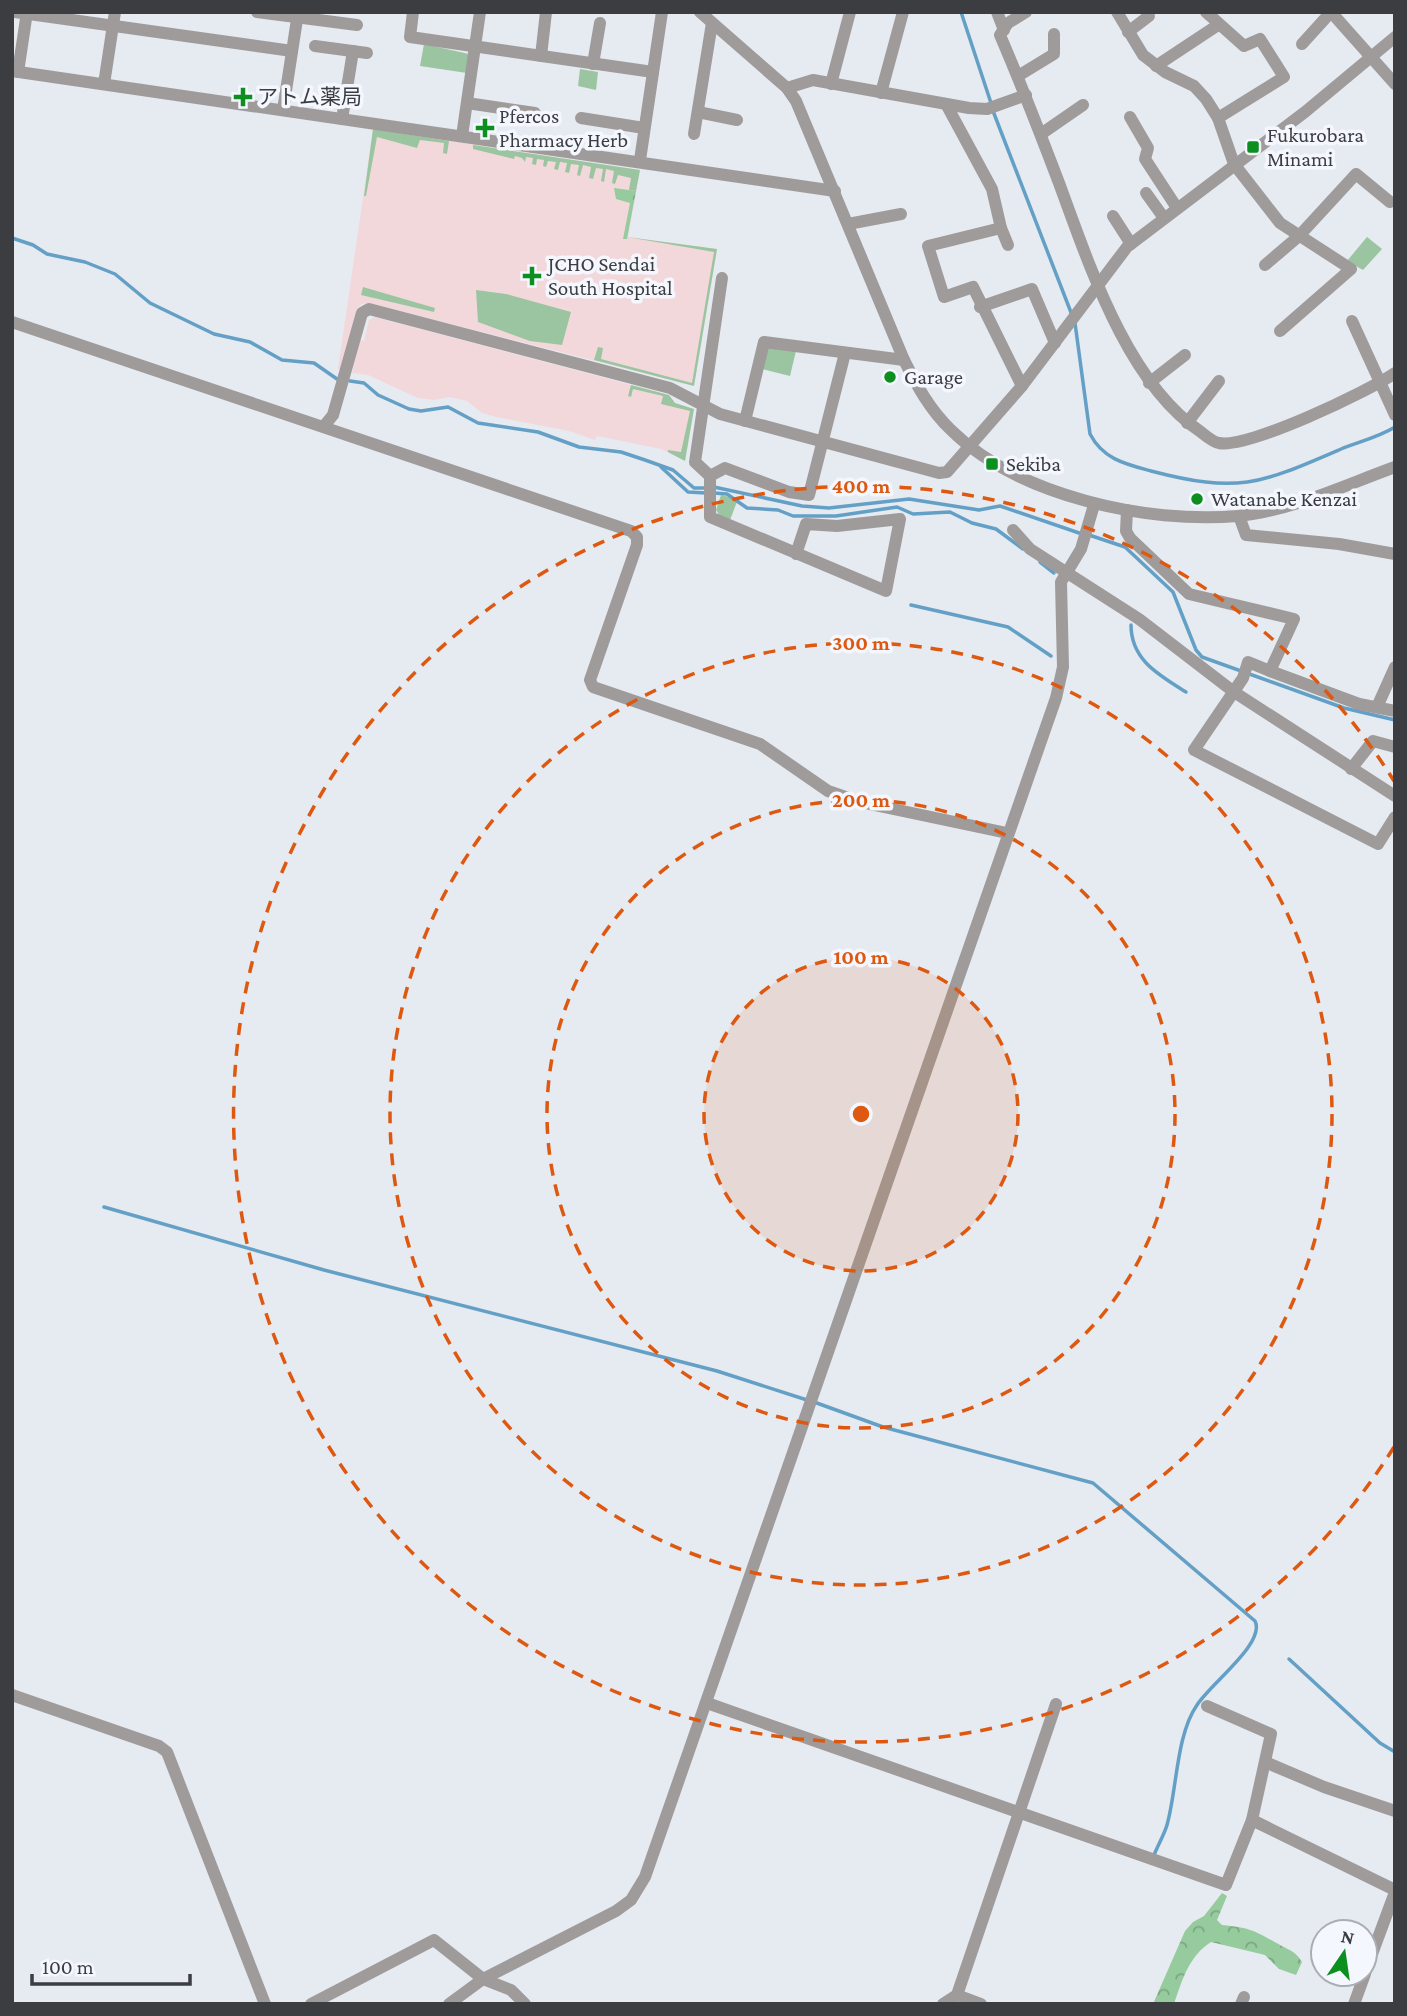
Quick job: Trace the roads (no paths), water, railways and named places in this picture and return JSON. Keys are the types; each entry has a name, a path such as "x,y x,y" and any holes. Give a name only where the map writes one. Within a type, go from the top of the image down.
{"street":[{"path":"104,84 114,12"},
{"path":"257,12 297,15 357,25"},
{"path":"413,12 410,37 653,72"},
{"path":"462,136 480,12"},
{"path":"541,56 546,12"},
{"path":"640,160 662,12"},
{"path":"700,12 787,88 796,101 904,360 936,414 971,447 1000,467 1094,505 1127,510 1239,516 1293,503 1395,467"},
{"path":"831,84 850,12"},
{"path":"881,93 902,12"},
{"path":"997,12 1004,30"},
{"path":"1026,12 1008,23 1000,35 1026,94 1097,286 1149,383 1178,417 1218,443 1233,442 1308,418 1381,383 1395,373"},
{"path":"1117,12 1143,55 1156,66 1194,86 1218,118 1234,164 1280,223 1351,269 1280,331"},
{"path":"1206,12 1244,46 1260,38 1284,77 1218,118"},
{"path":"1302,44 1331,12 1395,84"},
{"path":"292,51 23,13 15,71 640,160 835,191"},
{"path":"284,110 297,15"},
{"path":"1128,32 1149,16"},
{"path":"593,64 600,23"},
{"path":"694,134 712,23"},
{"path":"1156,66 1218,25"},
{"path":"1018,76 1054,54 1054,34"},
{"path":"324,426 333,415 362,313 369,309 670,388 703,406 745,421 939,473 954,468 1022,386 1131,244 1305,112 1395,37"},
{"path":"315,46 367,53"},
{"path":"342,119 353,51"},
{"path":"787,88 813,80 946,104 993,106 1026,94"},
{"path":"467,103 535,113"},
{"path":"946,104 992,189 1001,228 1008,244"},
{"path":"1041,134 1083,105"},
{"path":"698,112 737,120"},
{"path":"1130,117 1148,148 1145,159 1177,208"},
{"path":"581,118 644,128"},
{"path":"1265,265 1299,236 1356,174 1390,202"},
{"path":"1146,193 1164,218"},
{"path":"848,224 901,214"},
{"path":"1114,216 1131,244"},
{"path":"1001,228 928,246 944,297 973,287 1022,386"},
{"path":"722,278 695,462 710,478 710,517 796,554 886,591 900,519 837,526 806,524 796,554"},
{"path":"981,307 1032,289 1055,343"},
{"path":"1352,321 1395,415"},
{"path":"12,322 631,531 637,537 590,680 593,687 760,744 828,791 849,799 1007,833"},
{"path":"745,421 764,342 904,360"},
{"path":"710,478 724,468 789,492 809,495 845,353"},
{"path":"1149,383 1185,355"},
{"path":"1187,423 1219,381"},
{"path":"449,2004 483,1979 617,1911 631,1900 645,1877 1056,698 1063,667 1061,582 1081,549 1094,505"},
{"path":"1127,510 1126,531 1130,538 1189,594 1294,619 1270,671"},
{"path":"1239,516 1246,535 1326,542 1395,554"},
{"path":"1013,530 1030,549 1139,619 1234,692 1395,796"},
{"path":"1395,711 1313,689 1248,662 1234,692 1194,750 1378,844 1395,817"},
{"path":"1377,707 1395,667"},
{"path":"1350,769 1373,741 1395,747"},
{"path":"12,1695 159,1746 167,1752 265,2004"},
{"path":"707,1703 1019,1810 1226,1885 1252,1820 1271,1734 1207,1706"},
{"path":"943,2004 957,1995 1056,1704"},
{"path":"1265,1762 1324,1787 1395,1811"},
{"path":"1252,1820 1395,1891 1379,1935"},
{"path":"311,2004 429,1940 439,1942 483,1979 511,1990 525,2004"},
{"path":"957,1995 981,2004"}],"waterway":[{"path":"961,12 991,103"},
{"path":"993,111 1072,315"},
{"path":"12,238 33,245 47,254 85,262 115,274 150,303 214,334 250,342 282,360 314,363 337,379"},
{"path":"1075,323 1090,434 1108,455 1132,466 1206,482 1249,482 1290,470 1395,427"},
{"path":"350,381 364,383 378,395 409,409 421,411 448,407 478,423 538,432 579,447 621,452 673,470 694,488 706,488"},
{"path":"661,467 688,492 706,493"},
{"path":"714,487 802,506 829,508 909,499 979,510 1000,506 1082,534"},
{"path":"714,493 727,494 747,508 778,510 793,516 836,516 897,507 913,514 950,512 972,523 996,529 1023,549"},
{"path":"1089,535 1125,547 1173,592 1196,650 1202,657 1344,708 1395,720"},
{"path":"1040,562 1054,573"},
{"path":"911,605 1008,627 1051,656"},
{"path":"1131,625 1132,637 1141,657 1157,673 1186,692"},
{"path":"104,1207 324,1270 717,1371 807,1400"},
{"path":"814,1402 883,1427 1093,1483 1255,1621 1256,1630 1245,1652 1204,1696 1190,1717 1181,1747 1167,1825 1154,1855"},
{"path":"1289,1659 1380,1743 1395,1752"}],"place":[{"name":"アトム薬局","path":"243,97"},
{"name":"Pfercos Pharmacy Herb","path":"485,128"},
{"name":"Fukurobara Minami","path":"1253,147"},
{"name":"JCHO Sendai South Hospital","path":"532,276"},
{"name":"Garage","path":"890,377"},
{"name":"Sekiba","path":"992,464"},
{"name":"Watanabe Kenzai","path":"1197,499"}]}
